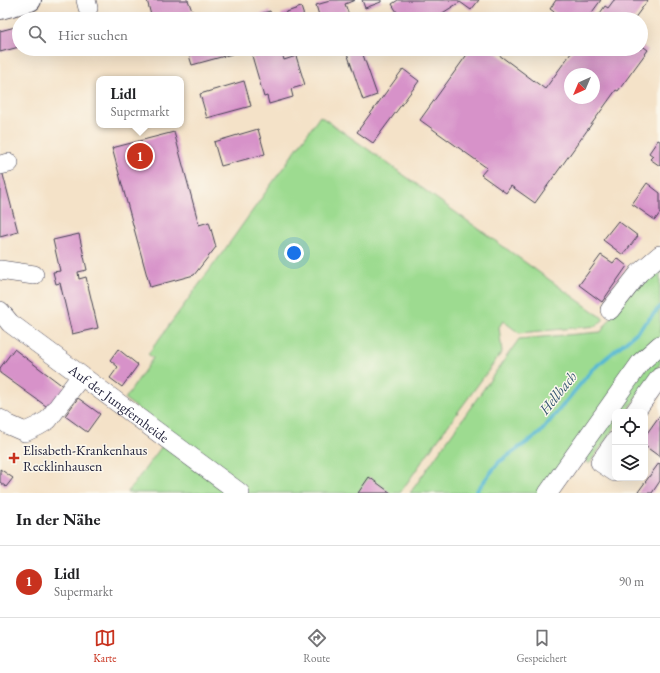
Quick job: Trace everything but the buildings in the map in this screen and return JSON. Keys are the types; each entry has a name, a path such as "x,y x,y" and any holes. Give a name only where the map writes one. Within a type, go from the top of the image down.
{"main road":[{"path":"0,8 30,0"}],"street":[{"path":"610,310 639,273 660,255"},
{"path":"0,270 34,275"},
{"name":"Auf der Jungfernheide","path":"0,312 10,323 240,493"},
{"path":"548,493 641,362 660,345"},
{"path":"0,419 25,432 38,426 48,420 81,376"},
{"path":"637,409 660,377"},
{"path":"612,445 600,462 612,470"}],"green space":[{"path":"320,116 604,319 596,326 519,333 503,321 499,327 502,352 400,493 127,493 171,434 125,399 153,358 148,354"},
{"path":"660,260 660,364 628,409 612,409 612,431 589,464 581,457 555,493 410,493 519,339 601,332 625,297"}],"waterway":[{"name":"Hellbach","path":"475,493 499,462 540,433 592,370 637,332 660,307"}],"place":[{"name":"Lidl","path":"140,156"},
{"name":"Elisabeth-Krankenhaus Recklinhausen","path":"14,458"}]}
